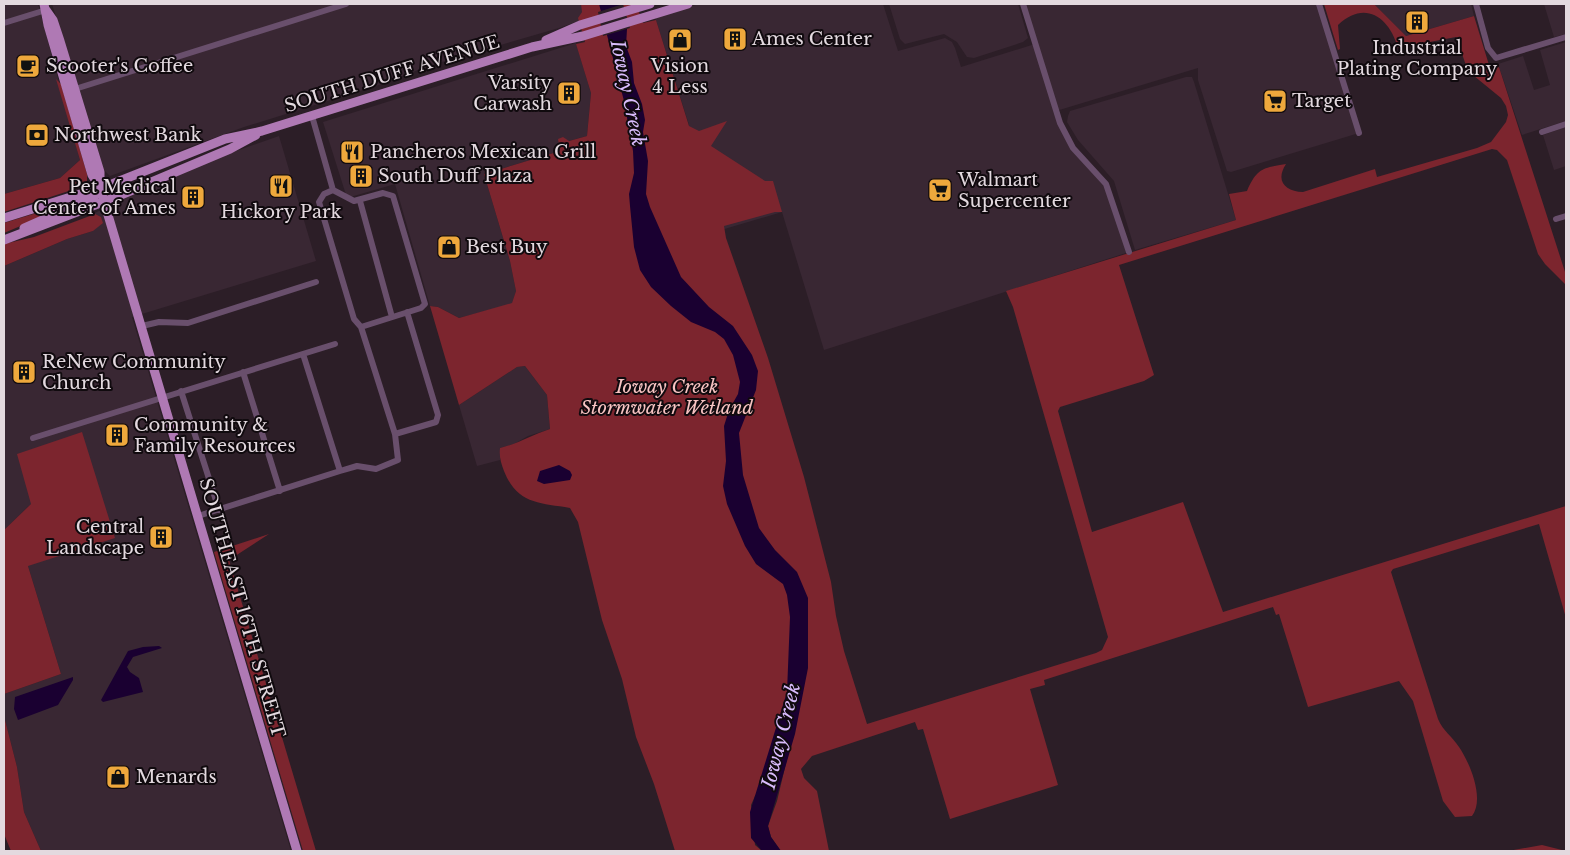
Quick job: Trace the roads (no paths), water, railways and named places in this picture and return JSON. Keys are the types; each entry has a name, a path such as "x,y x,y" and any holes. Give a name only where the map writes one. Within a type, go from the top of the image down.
{"main road":[{"name":"SOUTH DUFF AVENUE","path":"532,47 580,26 650,4"},
{"name":"SOUTH DUFF AVENUE","path":"4,218 100,188 225,139 262,131 532,47 583,36 688,4"},
{"path":"4,239 94,197 100,188 100,172 75,89 55,25 45,7"},
{"path":"45,7 48,25 90,166 94,179 100,188"},
{"name":"SOUTH DUFF AVENUE","path":"4,239 105,202 239,144 262,131"},
{"name":"SOUTHEAST 16TH STREET","path":"100,188 297,851"}],"street":[{"path":"75,89 346,4"},
{"path":"1023,4 1060,124 1073,148 1106,184 1129,252"},
{"path":"1319,4 1359,133"},
{"path":"1476,4 1490,53 1493,56 1500,57 1566,38"},
{"path":"4,24 45,7"},
{"path":"312,116 333,190 354,201 360,201 383,193 393,196 425,304 421,308 361,327"},
{"path":"1542,132 1566,124"},
{"path":"198,516 357,466 376,470 398,460 394,434 361,327 354,319 319,202 324,194 333,190"},
{"path":"360,201 392,317"},
{"path":"1556,219 1566,216"},
{"path":"142,326 159,322 188,323 316,282"},
{"path":"394,434 436,422 438,415 407,312"},
{"path":"33,438 334,344"},
{"path":"303,354 340,471"},
{"path":"244,372 280,490"},
{"path":"181,392 219,510"}],"water":[{"name":"Ioway Creek","path":"599,4 620,4 627,29 626,46 632,62 634,83 642,104 645,120 643,132 648,161 646,194 650,207 681,277 709,307 733,326 752,355 758,371 756,390 739,433 743,475 759,528 775,550 797,572 808,598 808,668 795,734 768,826 771,837 781,851 762,851 751,838 750,812 787,692 790,617 787,595 783,584 756,564 745,546 727,504 723,486 726,461 724,426 729,410 738,394 740,382 733,355 724,339 715,332 691,322 671,306 651,287 640,270 634,247 629,194 634,173 633,151 624,101"},
{"path":"559,465 570,471 572,475 570,480 544,484 537,481 540,471"},
{"path":"159,646 162,648 133,657 127,667 130,672 139,678 143,692 103,702 101,700 128,651 143,647"},
{"path":"73,677 58,705 18,720 14,709 15,697"}],"place":[{"name":"Industrial Plating Company","path":"1417,22"},
{"name":"Ames Center","path":"735,39"},
{"name":"Vision 4 Less","path":"680,40"},
{"name":"Scooter's Coffee","path":"28,66"},
{"name":"Varsity Carwash","path":"569,93"},
{"name":"Target","path":"1275,101"},
{"name":"Northwest Bank","path":"37,135"},
{"name":"Pancheros Mexican Grill","path":"352,152"},
{"name":"South Duff Plaza","path":"361,176"},
{"name":"Hickory Park","path":"281,186"},
{"name":"Walmart Supercenter","path":"940,190"},
{"name":"Pet Medical Center of Ames","path":"193,197"},
{"name":"Best Buy","path":"449,247"},
{"name":"ReNew Community Church","path":"24,372"},
{"name":"Community & Family Resources","path":"117,435"},
{"name":"Central Landscape","path":"161,537"},
{"name":"Menards","path":"118,777"}],"park label":[{"name":"Ioway Creek Stormwater Wetland","path":"667,397"}]}
